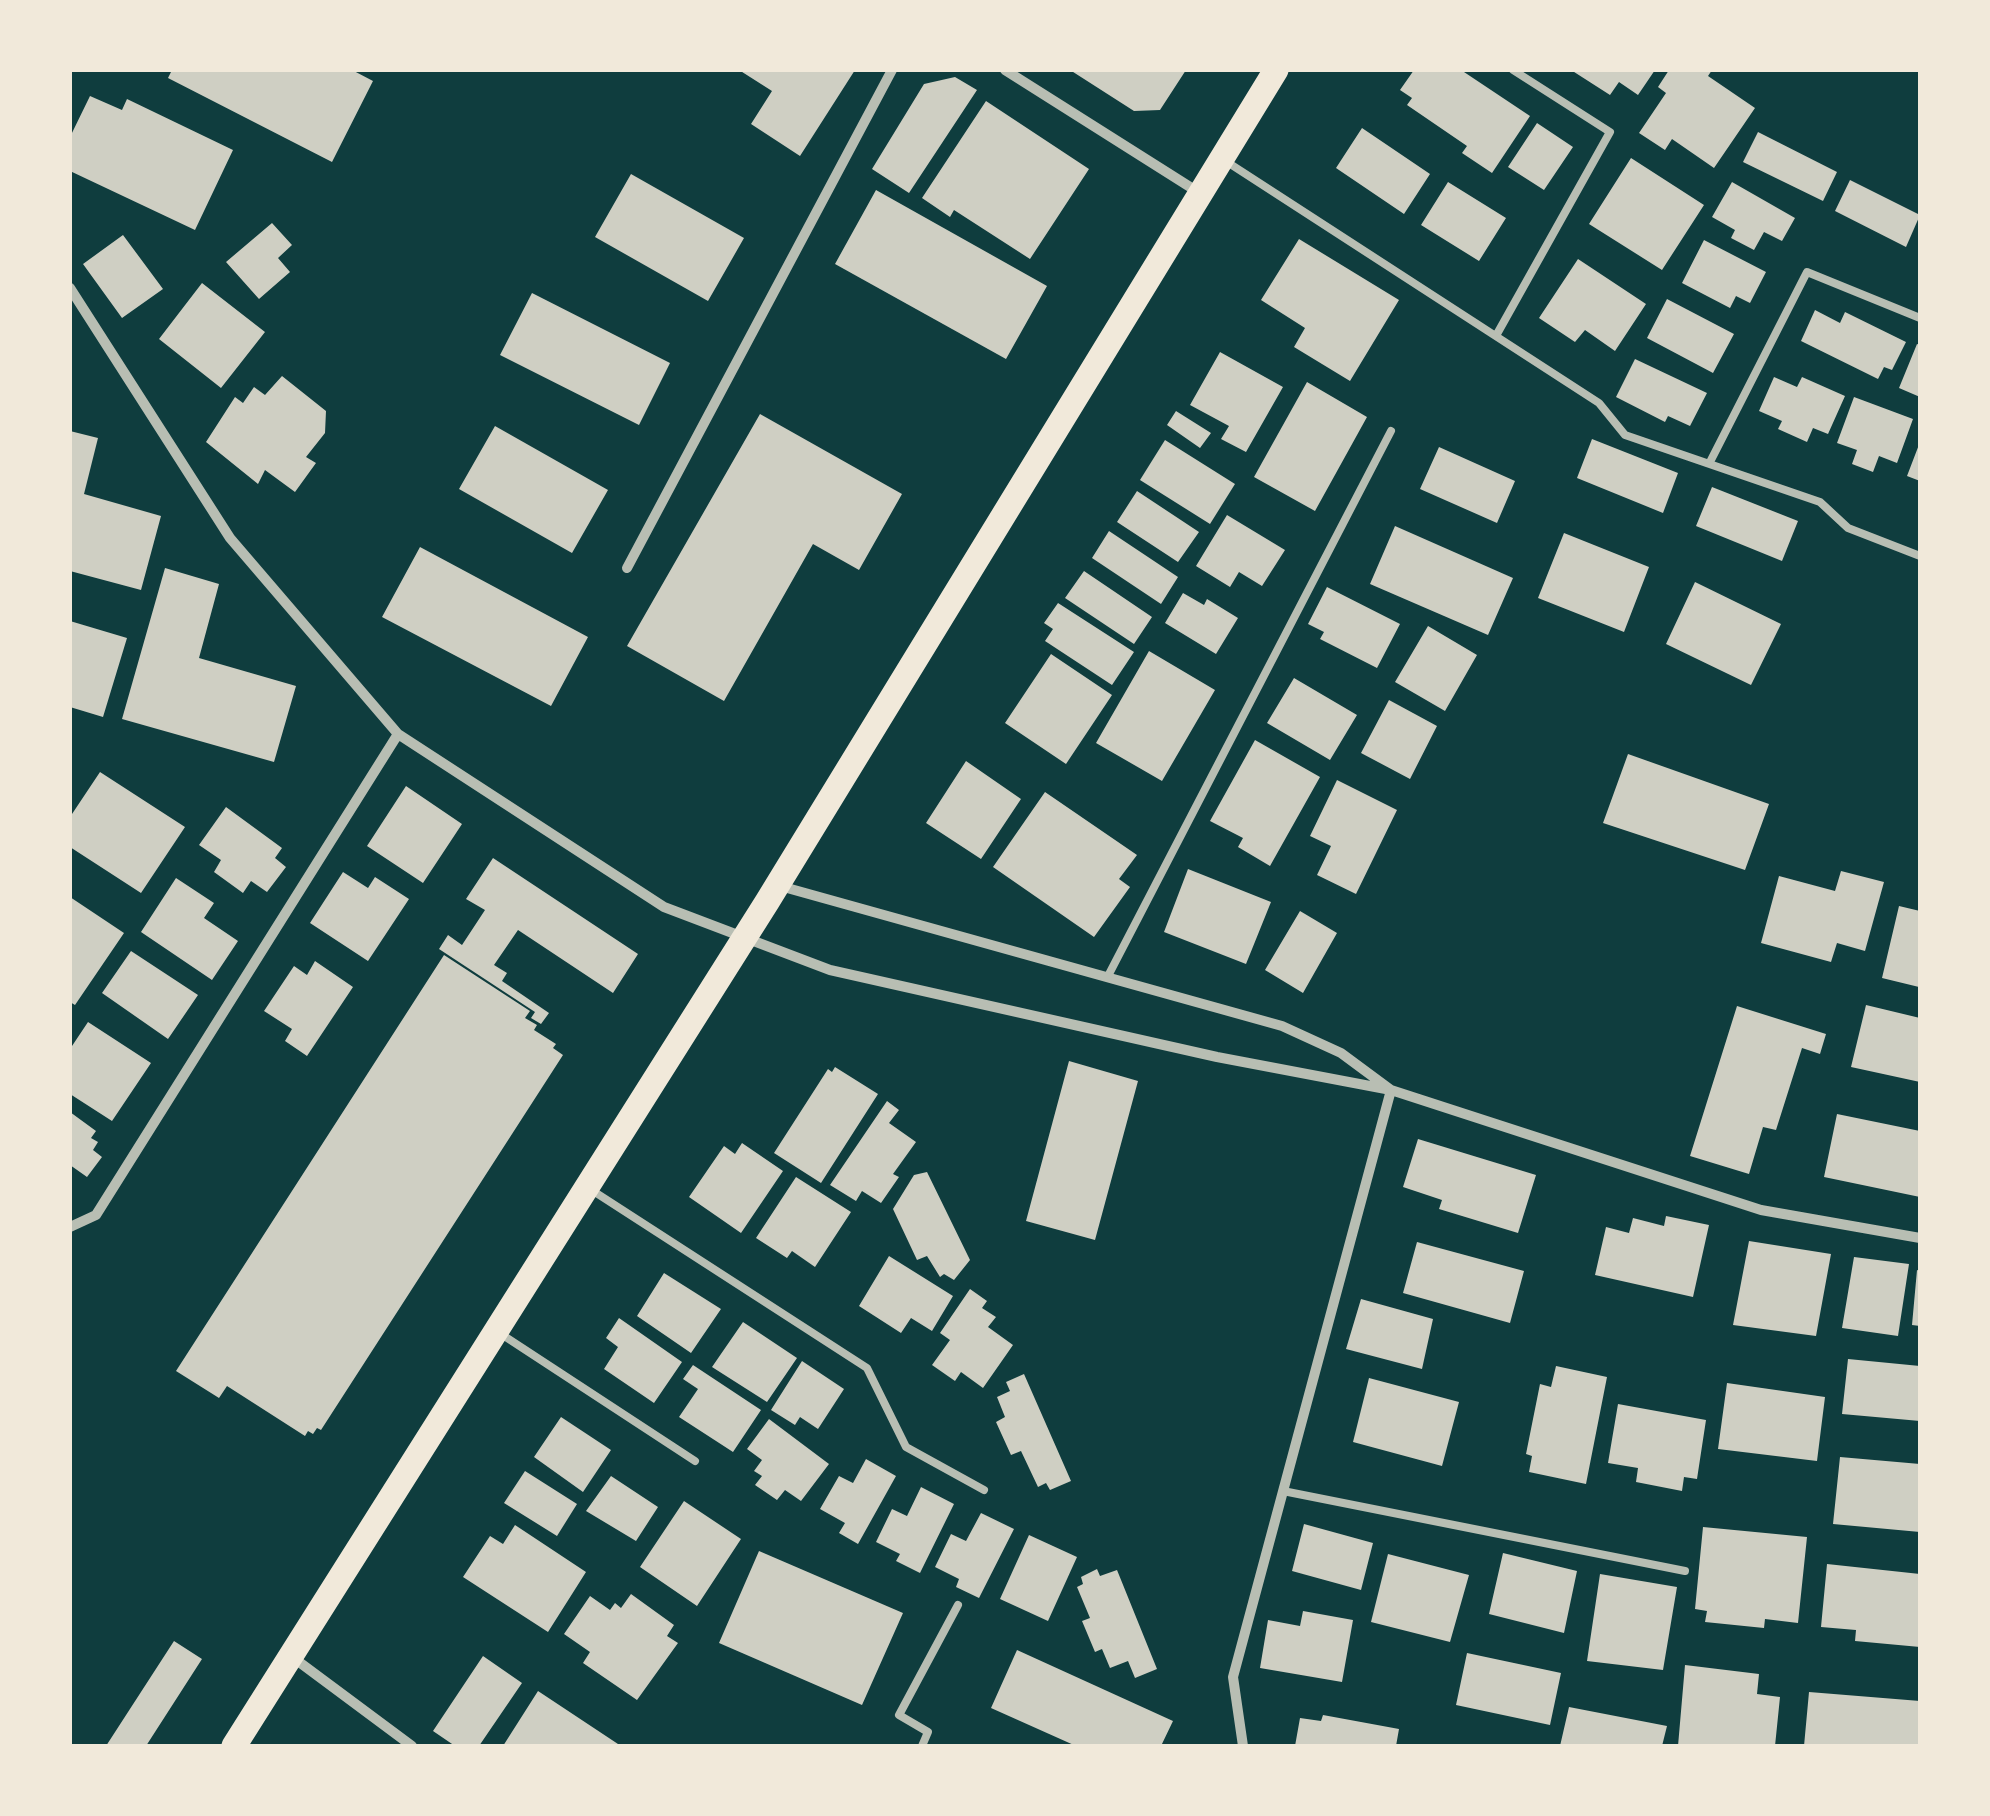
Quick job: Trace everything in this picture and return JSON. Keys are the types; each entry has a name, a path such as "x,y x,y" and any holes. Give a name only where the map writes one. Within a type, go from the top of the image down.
{"main road":[{"path":"234,1746 772,894 1276,70"}],"street":[{"path":"627,568 892,70"},
{"path":"1005,70 1199,192"},
{"path":"70,288 230,538 398,734 664,907 830,970 1217,1057 1391,1090 1761,1210 1920,1238"},
{"path":"70,1227 96,1215 398,734"},
{"path":"772,894 1108,976 1282,1026 1342,1053 1391,1090"},
{"path":"1243,1746 1233,1677 1391,1090"},
{"path":"290,1656 412,1746"}],"lane":[{"path":"1497,334 1610,132 1513,70"},
{"path":"1220,158 1599,403 1626,435 1820,502 1848,528 1920,556"},
{"path":"1710,462 1807,272 1920,318"},
{"path":"1108,976 1391,431"},
{"path":"586,1187 867,1368 906,1446 984,1490"},
{"path":"496,1330 695,1461"},
{"path":"1284,1491 1685,1571"},
{"path":"922,1746 928,1732 899,1715 958,1605"}],"building":[{"path":"172,70 352,70 373,81 332,162 168,78"},
{"path":"739,70 855,70 800,156 751,124 772,91"},
{"path":"1070,70 1186,70 1160,110 1134,111"},
{"path":"1414,70 1461,70 1530,116 1492,173 1462,153 1467,146 1407,105 1412,98 1400,90"},
{"path":"1571,70 1655,70 1638,95 1619,82 1610,95"},
{"path":"1669,70 1712,70 1708,76 1755,108 1714,168 1672,139 1665,150 1639,133 1666,93 1658,87"},
{"path":"955,77 977,90 909,193 872,169 924,84"},
{"path":"90,96 122,110 127,99 233,150 195,230 70,171 70,137"},
{"path":"986,101 1089,169 1030,259 954,210 950,217 922,198"},
{"path":"1537,123 1573,147 1544,190 1508,167"},
{"path":"1362,128 1430,174 1404,214 1336,168"},
{"path":"1758,132 1837,172 1823,201 1743,162"},
{"path":"1631,158 1704,205 1662,270 1589,224"},
{"path":"631,174 744,238 708,301 595,237"},
{"path":"1850,180 1920,215 1906,247 1835,211"},
{"path":"1448,182 1506,218 1479,261 1421,225"},
{"path":"1732,182 1795,218 1782,241 1764,232 1754,250 1731,238 1735,230 1712,217"},
{"path":"876,190 1047,286 1006,359 835,264"},
{"path":"272,223 292,245 278,258 290,272 259,299 226,262"},
{"path":"123,235 163,289 122,318 83,264"},
{"path":"1299,239 1399,300 1350,381 1294,347 1305,328 1261,300"},
{"path":"1704,240 1766,272 1750,303 1736,296 1730,308 1682,283"},
{"path":"1578,259 1646,304 1615,351 1585,330 1575,342 1539,318"},
{"path":"202,283 265,332 221,388 159,339"},
{"path":"532,293 670,363 639,425 500,355"},
{"path":"1667,299 1734,334 1713,373 1647,338"},
{"path":"1815,310 1840,323 1845,312 1906,342 1892,370 1884,367 1878,379 1801,341"},
{"path":"1917,344 1920,345 1920,397 1899,388"},
{"path":"1220,352 1283,387 1246,452 1221,439 1229,426 1190,405"},
{"path":"1635,359 1707,393 1690,426 1668,416 1665,422 1616,397"},
{"path":"282,376 326,411 325,433 306,457 316,463 295,492 265,470 258,484 206,442 235,397 243,403 254,387 265,395"},
{"path":"1774,377 1797,387 1802,377 1845,396 1828,434 1813,428 1807,442 1778,429 1782,421 1759,411"},
{"path":"1307,382 1367,417 1315,511 1254,477"},
{"path":"1854,397 1913,419 1897,463 1879,456 1873,472 1852,464 1857,450 1837,443"},
{"path":"1176,411 1211,433 1200,448 1167,425"},
{"path":"760,414 902,494 859,570 813,544 724,701 627,646"},
{"path":"495,426 608,490 572,553 459,489"},
{"path":"70,431 98,438 84,494 161,516 141,590 70,571"},
{"path":"1592,439 1678,473 1663,513 1577,478"},
{"path":"1165,440 1235,484 1210,524 1140,480"},
{"path":"1920,442 1920,481 1907,476"},
{"path":"1439,447 1515,481 1497,523 1420,489"},
{"path":"1712,487 1798,521 1782,561 1696,526"},
{"path":"1137,491 1199,532 1178,562 1117,522"},
{"path":"1227,515 1285,550 1262,586 1239,572 1230,587 1196,566"},
{"path":"1395,526 1513,578 1488,635 1370,584"},
{"path":"1109,531 1178,577 1161,604 1092,558"},
{"path":"1564,533 1649,567 1624,632 1538,598"},
{"path":"420,547 588,637 551,706 382,617"},
{"path":"165,568 219,584 199,658 296,686 274,762 122,719"},
{"path":"1084,571 1152,617 1134,644 1065,598"},
{"path":"1695,582 1781,624 1751,685 1666,644"},
{"path":"1327,587 1400,624 1377,668 1320,639 1324,632 1308,624"},
{"path":"1183,593 1204,605 1207,599 1238,618 1216,654 1165,623"},
{"path":"1058,603 1134,652 1112,685 1045,641 1053,629 1044,623"},
{"path":"70,621 127,638 103,717 70,707"},
{"path":"1428,626 1477,655 1445,711 1395,682"},
{"path":"1149,651 1215,690 1162,781 1096,743"},
{"path":"1051,654 1112,695 1066,764 1005,723"},
{"path":"1294,678 1357,715 1330,760 1267,723"},
{"path":"1389,700 1437,726 1410,779 1361,753"},
{"path":"1255,740 1320,777 1270,866 1238,847 1243,838 1210,821"},
{"path":"1628,754 1769,804 1745,870 1603,823"},
{"path":"966,761 1021,799 981,859 926,823"},
{"path":"100,772 185,827 141,893 70,847 70,817"},
{"path":"1337,780 1397,810 1356,894 1317,875 1331,846 1310,836"},
{"path":"406,786 462,824 423,883 367,846"},
{"path":"1045,792 1137,855 1119,879 1130,887 1094,937 993,867"},
{"path":"226,807 282,848 275,858 286,867 267,892 251,881 243,893 214,872 221,860 199,845"},
{"path":"493,858 638,954 613,993 518,930 494,965 507,973 502,981 549,1013 541,1024 531,1018 535,1012 439,949 448,935 462,945 485,910 466,899"},
{"path":"1188,869 1271,902 1246,964 1164,932"},
{"path":"1841,871 1884,882 1865,951 1837,943 1831,962 1761,943 1779,876 1835,891"},
{"path":"343,872 368,888 375,877 409,899 368,961 310,923"},
{"path":"176,878 214,903 204,918 238,941 212,980 141,932"},
{"path":"70,897 124,933 75,1005 70,1002"},
{"path":"1899,906 1920,911 1919,987 1882,978"},
{"path":"1300,911 1337,933 1303,993 1265,970"},
{"path":"131,951 198,995 168,1039 102,993"},
{"path":"444,955 530,1011 525,1018 537,1025 534,1030 556,1044 553,1048 563,1055 321,1430 317,1428 313,1434 308,1431 305,1436 227,1386 219,1398 176,1371"},
{"path":"315,961 353,987 307,1056 285,1041 292,1029 264,1011 294,966 307,975"},
{"path":"1866,1005 1920,1018 1920,1082 1851,1067"},
{"path":"1737,1006 1826,1034 1820,1054 1802,1048 1776,1130 1763,1127 1749,1174 1690,1156"},
{"path":"88,1022 151,1063 112,1121 70,1094 70,1049"},
{"path":"1069,1061 1138,1081 1095,1240 1026,1221"},
{"path":"835,1067 878,1094 821,1183 774,1153 828,1069 832,1072"},
{"path":"887,1101 899,1110 889,1123 916,1142 893,1174 899,1177 881,1203 862,1191 856,1201 830,1185"},
{"path":"70,1112 96,1131 91,1138 98,1142 93,1150 102,1157 87,1177 70,1165"},
{"path":"1837,1114 1920,1131 1920,1197 1824,1177"},
{"path":"1418,1139 1536,1175 1518,1233 1439,1209 1442,1200 1403,1187"},
{"path":"742,1143 783,1171 741,1233 689,1197 724,1146 735,1154"},
{"path":"927,1172 970,1260 954,1280 944,1274 940,1277 927,1256 917,1260 893,1209 914,1175"},
{"path":"796,1177 851,1212 815,1267 792,1251 787,1258 756,1238"},
{"path":"1666,1216 1709,1225 1693,1297 1595,1275 1606,1227 1629,1233 1633,1218 1664,1226"},
{"path":"1749,1241 1831,1254 1816,1336 1733,1325"},
{"path":"1417,1242 1524,1271 1510,1323 1403,1293"},
{"path":"889,1256 953,1296 932,1331 911,1318 901,1333 859,1306"},
{"path":"1854,1257 1909,1264 1898,1336 1842,1328"},
{"path":"1917,1270 1920,1271 1920,1326 1912,1325"},
{"path":"664,1273 721,1309 691,1353 637,1316"},
{"path":"970,1289 987,1301 982,1308 996,1317 988,1327 1013,1345 983,1388 961,1372 955,1381 932,1365 950,1340 940,1333"},
{"path":"1361,1299 1433,1319 1422,1369 1346,1349"},
{"path":"619,1318 682,1362 654,1403 604,1369 618,1347 606,1338"},
{"path":"743,1322 797,1358 767,1402 712,1367"},
{"path":"1848,1359 1920,1366 1920,1421 1842,1414"},
{"path":"802,1361 844,1389 818,1429 800,1417 795,1425 771,1410"},
{"path":"693,1365 761,1410 733,1452 679,1417 698,1389 683,1379"},
{"path":"1556,1366 1607,1377 1586,1484 1529,1472 1532,1456 1526,1454 1540,1384 1551,1387"},
{"path":"1024,1374 1071,1481 1050,1490 1046,1483 1038,1487 1021,1451 1011,1455 996,1422 1005,1417 997,1397 1010,1391 1006,1382"},
{"path":"1369,1378 1459,1402 1442,1466 1353,1442"},
{"path":"1727,1383 1825,1397 1817,1461 1718,1449"},
{"path":"1618,1404 1706,1420 1697,1479 1684,1477 1682,1491 1636,1482 1638,1468 1608,1463"},
{"path":"561,1417 611,1450 583,1492 534,1457"},
{"path":"769,1419 829,1464 801,1501 785,1490 777,1500 755,1485 762,1476 754,1471 762,1460 747,1449"},
{"path":"1840,1457 1920,1464 1920,1532 1833,1524"},
{"path":"866,1459 896,1476 858,1544 839,1533 845,1523 820,1509 839,1476 853,1483"},
{"path":"525,1471 577,1504 557,1536 504,1503"},
{"path":"611,1476 658,1507 636,1541 586,1511"},
{"path":"921,1487 954,1504 920,1573 896,1561 900,1554 876,1542 892,1509 907,1516"},
{"path":"684,1501 741,1539 697,1606 640,1567"},
{"path":"981,1513 1014,1529 979,1598 956,1587 959,1579 935,1567 951,1534 966,1541"},
{"path":"1304,1524 1373,1543 1361,1590 1292,1571"},
{"path":"515,1525 586,1572 548,1632 463,1577 490,1536 503,1544"},
{"path":"1703,1527 1807,1537 1798,1623 1765,1619 1764,1628 1705,1622 1707,1611 1695,1609"},
{"path":"1029,1535 1077,1557 1048,1621 1000,1599"},
{"path":"759,1551 903,1613 862,1705 719,1643"},
{"path":"1503,1553 1577,1571 1564,1633 1489,1614"},
{"path":"1388,1554 1469,1575 1450,1642 1371,1622"},
{"path":"1827,1564 1920,1574 1920,1647 1855,1641 1856,1630 1821,1627"},
{"path":"1097,1569 1100,1576 1117,1570 1157,1669 1135,1678 1128,1661 1110,1668 1102,1649 1095,1652 1082,1621 1090,1618 1077,1587 1083,1584 1081,1577"},
{"path":"1600,1574 1677,1587 1663,1670 1587,1661"},
{"path":"631,1594 674,1625 667,1636 678,1643 637,1700 583,1663 590,1652 564,1634 590,1596 610,1610 615,1603 621,1608"},
{"path":"1303,1611 1353,1620 1342,1682 1260,1668 1268,1620 1300,1626"},
{"path":"174,1641 202,1659 146,1746 106,1746"},
{"path":"1017,1650 1173,1721 1161,1746 1076,1746 991,1708"},
{"path":"1467,1653 1561,1673 1550,1725 1456,1705"},
{"path":"483,1656 522,1683 479,1746 455,1746 433,1731"},
{"path":"1685,1665 1759,1674 1757,1694 1780,1697 1775,1746 1678,1746"},
{"path":"538,1691 618,1744 503,1746"},
{"path":"1809,1692 1920,1701 1920,1746 1804,1746"},
{"path":"1569,1707 1667,1726 1662,1746 1560,1746"},
{"path":"1323,1715 1399,1729 1396,1746 1295,1746 1300,1718 1321,1721"}]}
